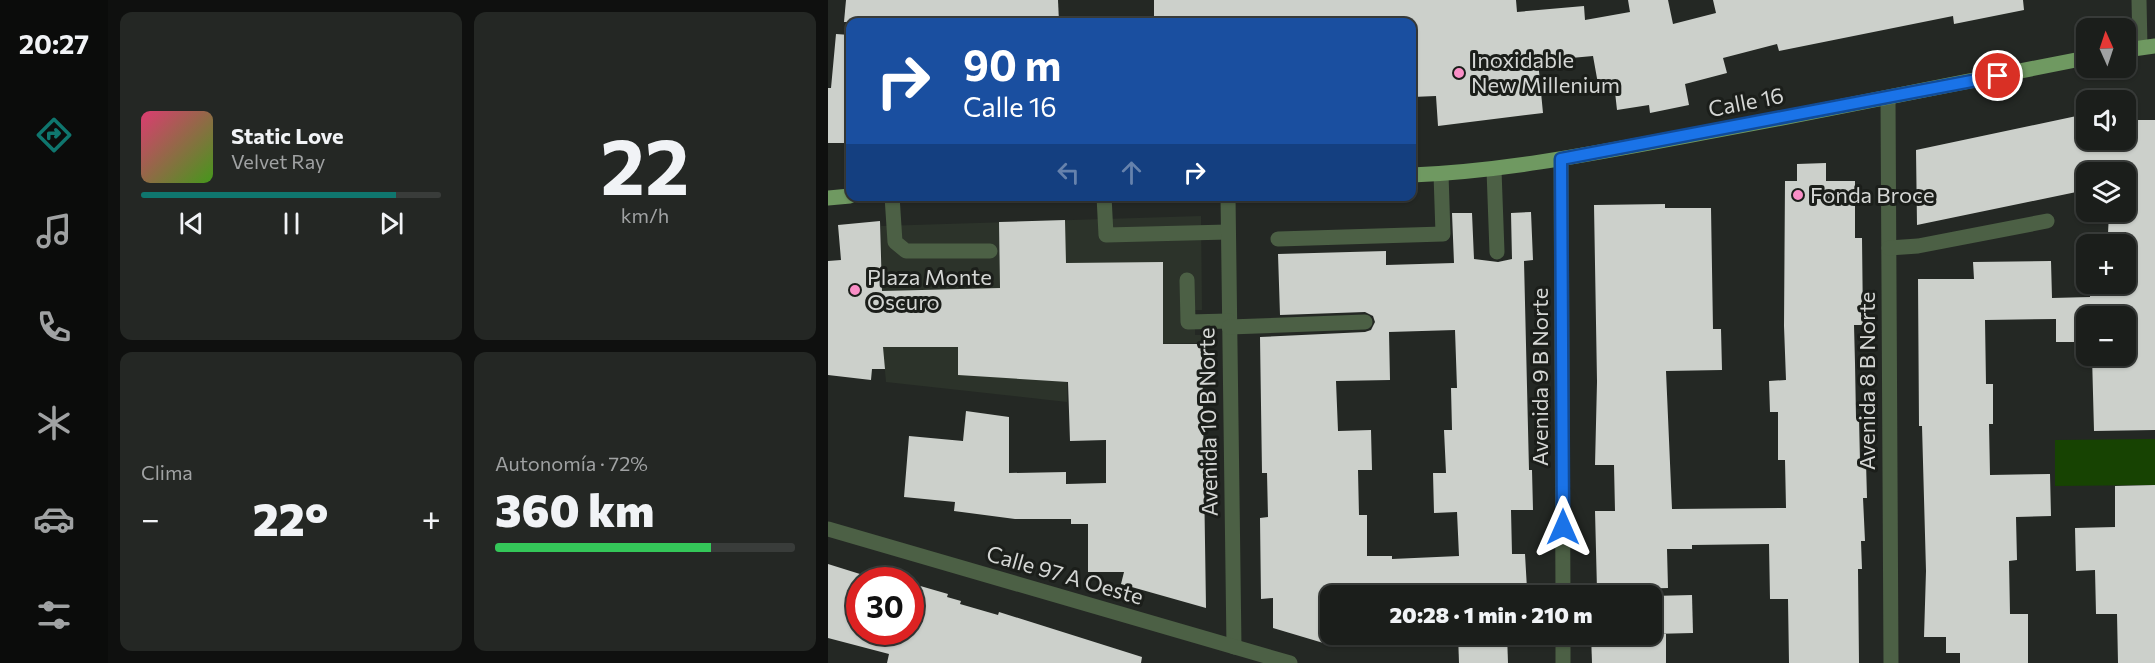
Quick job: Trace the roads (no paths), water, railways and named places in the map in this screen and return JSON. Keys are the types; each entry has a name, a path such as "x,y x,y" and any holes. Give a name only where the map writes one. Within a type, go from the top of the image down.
{"main road":[{"name":"Calle 16","path":"1416,175 1494,170 1561,159 1888,98 2076,60"},
{"path":"828,198 846,196"}],"street":[{"path":"2139,0 2140,48"},
{"name":"Avenida 8 B Norte","path":"1888,98 1891,663"},
{"name":"Avenida 9 B Norte","path":"1561,159 1563,585"},
{"path":"1494,170 1497,252"},
{"path":"1278,239 1443,234 1441,174"},
{"path":"892,201 896,242 906,251 990,251"},
{"path":"1104,201 1106,235 1228,232"},
{"name":"Avenida 10 B Norte","path":"1228,201 1234,647"},
{"path":"1889,248 1918,246 2047,221"},
{"path":"1186,280 1188,322 1229,324 1365,322"},
{"name":"Calle 97 A Oeste","path":"828,530 1290,663"},
{"path":"1563,645 1563,663"}],"place":[{"name":"Inoxidable New Millenium","path":"1459,73"},
{"name":"Fonda Broce","path":"1798,195"},
{"name":"Plaza Monte Oscuro","path":"855,290"}]}
